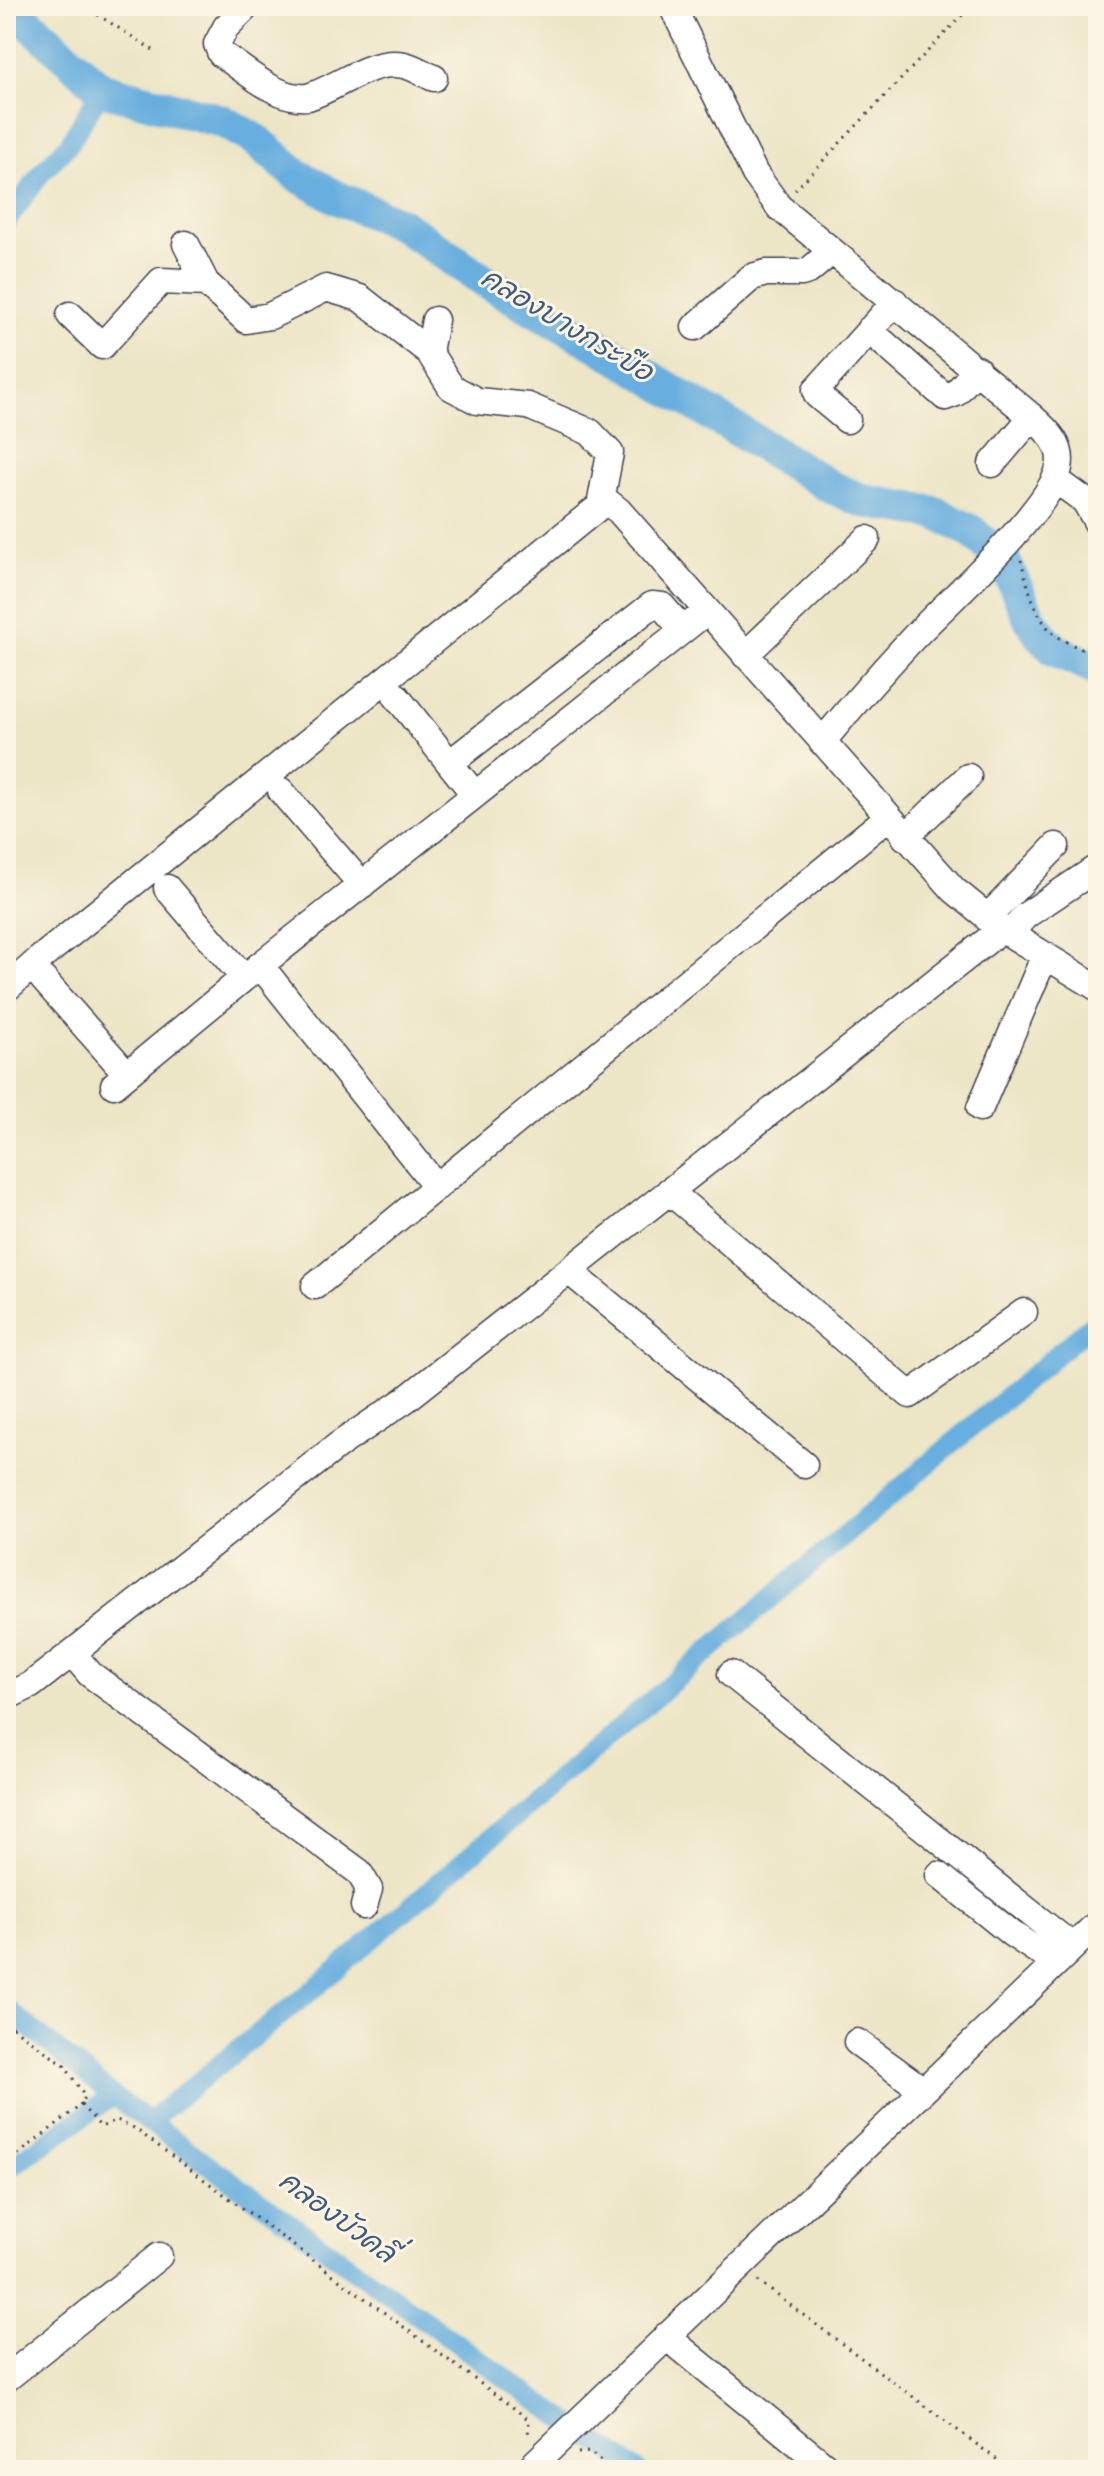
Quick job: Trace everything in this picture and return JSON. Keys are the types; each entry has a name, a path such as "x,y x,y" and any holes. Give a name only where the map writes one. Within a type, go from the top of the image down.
{"street":[{"path":"247,6 220,36 217,44 221,54 285,95 308,97 368,70 389,65 403,65 434,78"},
{"path":"672,6 755,174 779,207 1049,431 1059,450 1059,467 1044,499 996,554 907,645 822,742"},
{"path":"186,244 206,283 246,320 270,316 326,288 360,298 429,352 451,387 477,401 528,406 590,432 610,453 600,506"},
{"path":"695,327 752,277 766,273 802,273 832,251"},
{"path":"70,315 102,346 161,281 206,283"},
{"path":"847,420 817,395 816,390 895,302"},
{"path":"429,352 435,320"},
{"path":"869,330 945,397 956,393 977,369"},
{"path":"992,464 1032,417"},
{"path":"1055,479 1085,501 1098,524"},
{"path":"6,989 67,936 600,506 609,503 614,505 954,890 1000,927 1098,988"},
{"path":"745,655 867,539"},
{"path":"450,763 652,605 662,606 683,630"},
{"path":"43,979 120,1079 707,611"},
{"path":"396,696 475,795"},
{"path":"315,1286 897,827 968,777"},
{"path":"281,791 362,885"},
{"path":"1000,927 1056,846"},
{"path":"6,1697 31,1685 319,1460 405,1400 1000,927 1025,916 1098,867"},
{"path":"167,888 252,972 437,1187"},
{"path":"980,1108 1045,955"},
{"path":"669,1191 910,1395 1024,1312"},
{"path":"569,1271 804,1465"},
{"path":"72,1653 90,1674 359,1872 369,1889 364,1906"},
{"path":"731,1674 1065,1955"},
{"path":"939,1875 1012,1934 1065,1955"},
{"path":"533,2456 598,2401 1098,1923"},
{"path":"857,2042 923,2090"},
{"path":"6,2379 159,2256"},
{"path":"666,2336 830,2470"}],"path":[{"path":"84,6 153,50"},
{"path":"779,207 971,6"},
{"path":"1021,557 1033,599 1045,623 1061,638 1098,656"},
{"path":"6,2022 65,2066 85,2097 79,2103 101,2127 112,2121 126,2123 529,2420 533,2456"},
{"path":"6,2164 81,2105"},
{"path":"738,2266 1011,2470"}],"waterway":[{"name":"คลองบางกระบือ","path":"6,16 17,12 102,89 222,121 256,140 297,175 338,198 402,225 488,283 604,349 829,486 863,501 936,513 971,531 1004,561 1029,617 1041,635 1055,650 1098,669"},
{"path":"6,222 42,172 69,144 102,89"},
{"path":"148,2122 310,1992 1098,1319"},
{"name":"คลองบัวคลี่","path":"6,2008 113,2096 637,2470"},
{"path":"6,2170 113,2096"}]}
